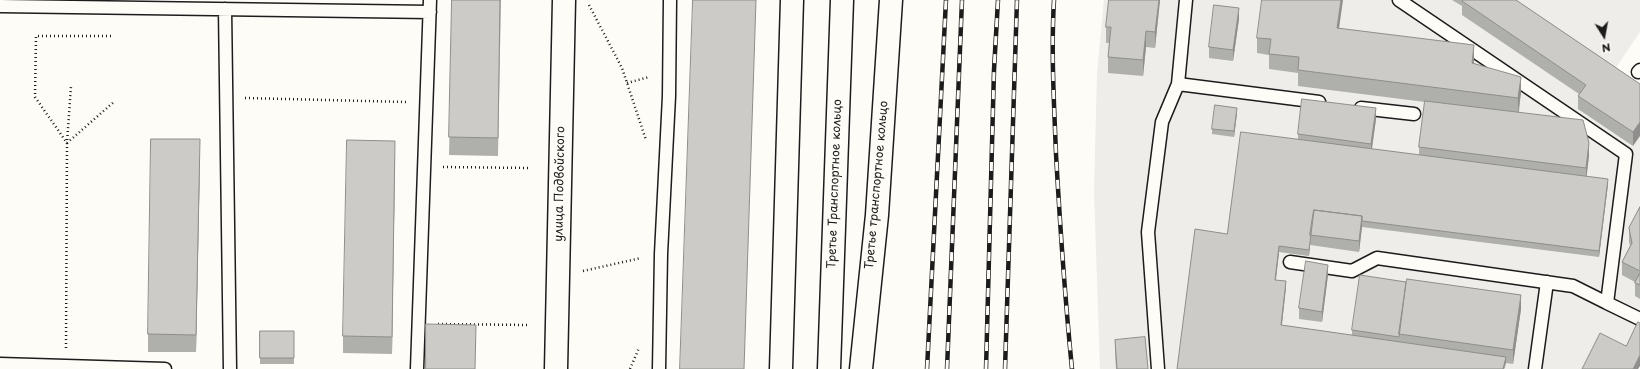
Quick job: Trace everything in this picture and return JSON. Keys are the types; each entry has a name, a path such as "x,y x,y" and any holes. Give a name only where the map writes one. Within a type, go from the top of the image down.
{"main road":[{"name":"улица Подвойского","path":"556,369 564,0"},
{"path":"781,369 792,0"},
{"name":"Третье Транспортное кольцо","path":"829,369 842,0"},
{"name":"Третье транспортное кольцо","path":"860,369 877,215 891,0"}],"lane":[{"path":"659,369 661,254 669,96 670,0"},
{"path":"1158,369 1148,232 1162,122 1178,84 1186,0"},
{"path":"1399,0 1626,154 1607,303"},
{"path":"0,6 225,9 430,6 418,369"},
{"path":"225,9 230,369"},
{"path":"1178,84 1327,103"},
{"path":"1351,106 1414,114"},
{"path":"1290,262 1352,271 1377,258 1573,286 1640,319"},
{"path":"1535,369 1547,282"},
{"path":"0,364 165,369"}],"path":[{"path":"585,0 593,11 622,68 647,142"},
{"path":"67,143 35,97 36,36 111,36"},
{"path":"66,366 67,143 71,86"},
{"path":"226,97 427,103"},
{"path":"67,143 114,101"},
{"path":"424,167 531,168"},
{"path":"578,272 661,254"},
{"path":"419,323 528,325"}],"shaded area":[{"path":"1104,0 1640,0 1640,32 1611,75 1640,95 1640,366 1638,369 1100,369 1094,192 1097,73"}],"building":[{"path":"452,0 500,0 498,138 449,137"},
{"path":"693,0 756,0 744,369 680,369"},
{"path":"1109,0 1159,0 1155,32 1146,31 1143,60 1108,57 1111,27 1106,27"},
{"path":"1262,0 1341,0 1337,28 1474,45 1472,63 1521,77 1518,98 1298,70 1299,57 1269,54 1271,39 1257,38"},
{"path":"1516,0 1640,84 1640,122 1633,132 1578,96 1586,85 1462,1"},
{"path":"1214,5 1239,8 1233,50 1209,47"},
{"path":"1302,99 1376,108 1371,144 1298,134"},
{"path":"1425,101 1583,120 1589,143 1586,168 1419,147"},
{"path":"1215,105 1237,108 1234,131 1212,129"},
{"path":"1241,132 1608,179 1599,251 1362,221 1362,216 1314,210 1309,250 1279,246 1275,280 1286,281 1281,325 1506,357 1503,369 1177,369 1195,229 1227,234"},
{"path":"151,139 200,139 196,335 148,334"},
{"path":"347,140 395,141 392,337 343,336"},
{"path":"1640,207 1640,271 1622,262 1632,243 1629,228"},
{"path":"1314,210 1362,216 1359,241 1310,235"},
{"path":"1306,261 1328,265 1322,312 1299,308"},
{"path":"1640,273 1640,285 1635,283"},
{"path":"1360,275 1406,282 1399,337 1352,330"},
{"path":"1407,279 1521,295 1513,350 1399,334"},
{"path":"1638,322 1640,323 1640,355 1633,369 1582,369 1600,333 1626,346"},
{"path":"426,324 476,325 475,369 426,369"},
{"path":"260,331 294,331 294,358 260,358"},
{"path":"1145,337 1148,369 1117,369 1115,340"}],"railway":[{"path":"927,369 946,0"},
{"path":"947,369 962,0"},
{"path":"986,369 994,70 998,0"},
{"path":"1005,369 1017,0"},
{"path":"1054,0 1053,58 1056,154 1072,369"}]}
